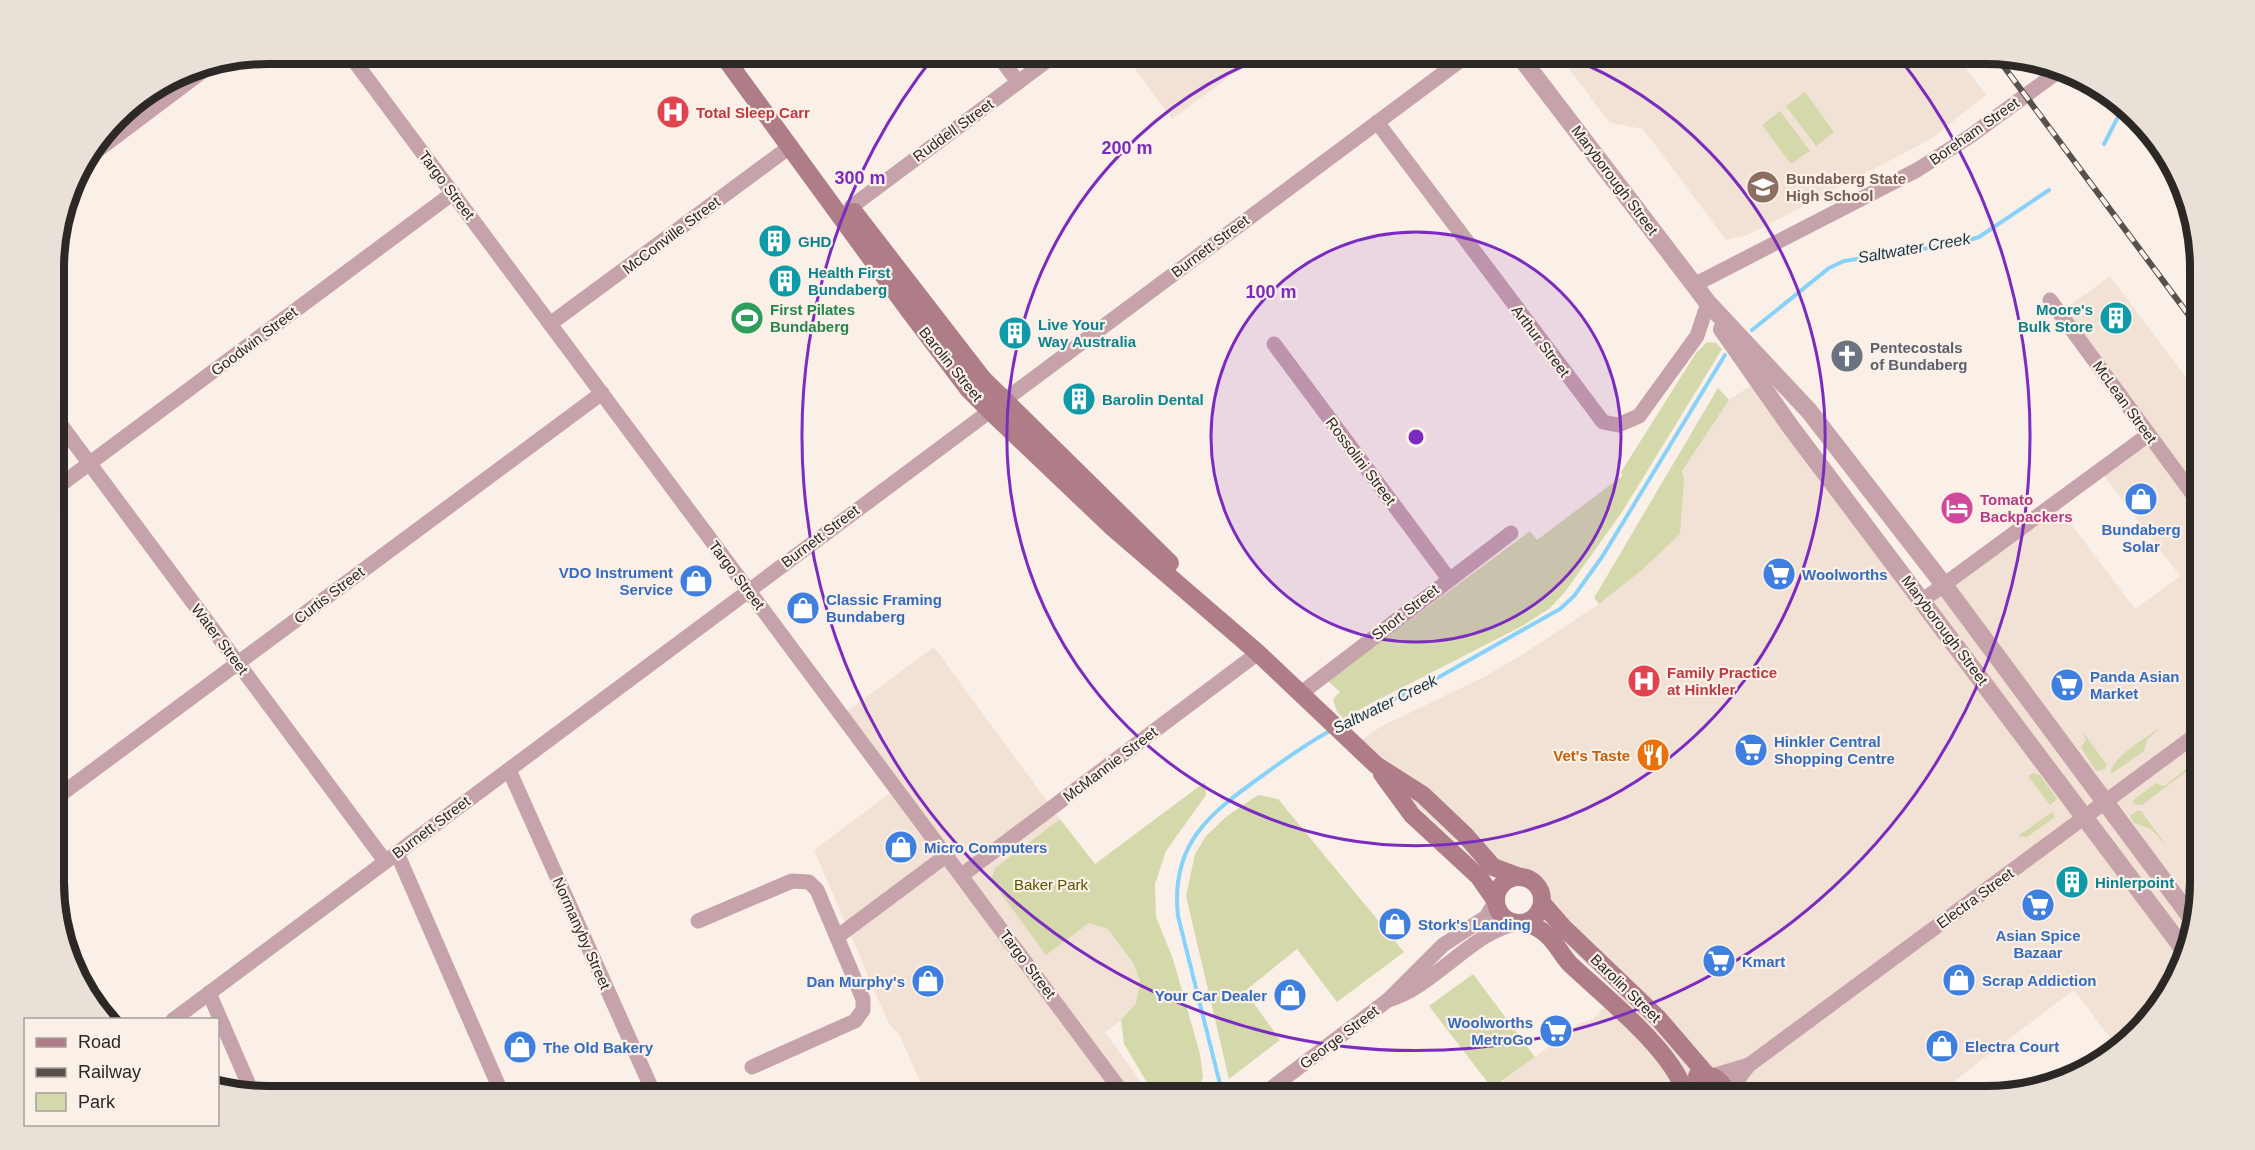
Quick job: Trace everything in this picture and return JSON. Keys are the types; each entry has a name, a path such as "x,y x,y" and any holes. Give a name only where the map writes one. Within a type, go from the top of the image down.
{"main road":[{"name":"Barolin Street","path":"729,64 969,390 996,405 1125,518 1231,628 1376,765 1423,795 1465,835 1493,867 1520,877"},
{"name":"Barolin Street","path":"744,64 977,371 996,405"},
{"name":"Barolin Street","path":"1376,765 1412,815 1479,878 1495,901"},
{"path":"1520,877 1535,884 1542,894 1542,903 1536,916 1520,923 1500,914 1495,901 1500,886 1506,881 1520,877"},
{"name":"Barolin Street","path":"1542,903 1563,927 1658,1018 1709,1075 1723,1085"},
{"name":"Barolin Street","path":"1520,923 1534,926 1548,936 1566,959 1644,1034 1672,1068 1679,1085"},
{"path":"1688,1085 1691,1079 1709,1075"}],"street":[{"name":"Targo Street","path":"361,64 550,324 1117,1086"},
{"path":"1004,64 1018,82"},
{"name":"Ruddell Street","path":"851,207 1042,64"},
{"name":"Burnett Street","path":"176,1018 1455,64"},
{"name":"Maryborough Street","path":"1526,64 1709,305 1809,411 1944,585 2188,914"},
{"name":"Boreham Street","path":"1694,285 1917,170 1969,137 2053,75"},
{"path":"109,142 190,81"},
{"name":"Arthur Street","path":"1377,122 1603,422 1618,425 1639,416 1697,336 1709,305"},
{"name":"McConville Street","path":"550,324 790,146"},
{"name":"Goodwin Street","path":"65,482 453,193"},
{"name":"McLean Street","path":"2050,300 2190,491"},
{"name":"Maryborough Street","path":"1709,305 1728,340 1784,417 2181,945"},
{"name":"Rossolini Street","path":"1274,344 1449,579"},
{"name":"Curtis Street","path":"64,792 602,393"},
{"name":"Water Street","path":"65,430 237,663 391,857 498,1086"},
{"path":"1923,600 2148,435"},
{"name":"Short Street","path":"1300,694 1511,532"},
{"name":"McMannie Street","path":"962,875 1258,653"},
{"name":"Electra Street","path":"1734,1085 1749,1065 2190,737"},
{"name":"Normanyby Street","path":"509,770 650,1086"},
{"path":"837,937 947,855"},
{"path":"698,921 792,881 804,880 817,890 863,999 860,1016 849,1024 752,1067"},
{"name":"George Street","path":"1275,1085 1388,1000 1443,945 1486,917 1495,901"},
{"name":"George Street","path":"1388,1000 1406,995 1501,928 1520,923"},
{"path":"209,993 249,1084"},
{"name":"Electra Street","path":"1709,1075 1749,1065"}],"shaded area":[{"path":"1131,64 1246,64 1172,119"},
{"name":"Bundaberg State High School","path":"1566,64 1963,64 1986,95 1931,139 1748,235 1726,240 1643,129 1610,123"},
{"path":"2110,276 2190,383 2189,908 2180,947 2156,995 2140,1016 2113,1041 2074,990 1948,1085 1712,1085 1693,1081 1691,1085 1497,1085 1580,1023 1593,1019 1618,993 1534,915 1540,897 1535,886 1523,880 1509,882 1503,886 1353,746 1380,727 1484,677 1520,656 1599,604 1642,570 1684,479 1682,471 1729,400 1761,379 1925,600 2056,504 2135,609 2180,576 2101,472 2150,435 2061,312"},
{"path":"934,647 1060,819 995,868 1089,923 1108,929 1133,963 1140,981 1136,1003 1121,1020 1105,1032 1143,1085 922,1086 900,1036 888,1022 814,850 895,789 841,716"}],"green space":[{"path":"1805,92 1834,132 1816,146 1786,106"},
{"path":"1780,111 1810,151 1791,164 1762,125"},
{"path":"1707,342 1716,343 1722,349 1622,512 1565,592 1550,608 1524,625 1343,718 1337,712 1333,699 1340,692 1328,681 1530,531 1537,540 1622,476 1621,472 1696,353"},
{"path":"1718,388 1729,400 1682,471 1684,479 1680,534 1642,570 1599,604 1594,598"},
{"path":"2160,728 2147,740 2144,751 2111,774 2112,768 2122,755"},
{"path":"2082,731 2107,765 2105,769 2096,771 2081,747 2086,740"},
{"path":"2190,766 2190,769 2142,805 2136,805 2132,801 2156,783 2164,786"},
{"path":"2033,773 2040,775 2057,799 2050,805 2028,776"},
{"name":"Baker Park","path":"1205,782 1206,795 1166,851 1155,884 1156,917 1173,959 1200,1054 1203,1077 1200,1085 1149,1085 1124,1044 1121,1020 1136,1003 1140,981 1133,963 1108,929 1089,923 1046,955 991,880 995,868 1060,819 1095,864"},
{"path":"1258,795 1278,799 1404,952 1337,1002 1297,949 1245,991 1280,1040 1229,1079 1186,896 1195,854 1206,836 1227,816"},
{"path":"2141,811 2168,848 2151,829 2134,823 2130,816"},
{"path":"2052,812 2055,817 2027,837 2018,836"},
{"path":"1473,974 1535,1057 1496,1085 1490,1085 1429,1006"}],"waterway":[{"name":"Saltwater Creek","path":"2104,144 2120,114"},
{"name":"Saltwater Creek","path":"1752,330 1829,268 1844,261 1960,243 1979,237 2049,190"},
{"name":"Saltwater Creek","path":"1341,725 1439,677 1560,609 1574,596 1602,557 1725,355"},
{"name":"Saltwater Creek","path":"1220,1085 1178,916 1177,891 1180,869 1197,833 1225,804 1288,757 1332,730"}],"railway":[{"path":"2003,65 2190,317"}],"place":[{"name":"Total Sleep Carr","path":"673,112"},
{"name":"Bundaberg State High School","path":"1763,187"},
{"name":"GHD","path":"775,241"},
{"name":"Health First Bundaberg","path":"785,281"},
{"name":"First Pilates Bundaberg","path":"747,318"},
{"name":"Moore's Bulk Store","path":"2116,318"},
{"name":"Live Your Way Australia","path":"1015,333"},
{"name":"Pentecostals of Bundaberg","path":"1847,356"},
{"name":"Barolin Dental","path":"1079,399"},
{"name":"Bundaberg Solar","path":"2141,499"},
{"name":"Tomato Backpackers","path":"1957,508"},
{"name":"Woolworths","path":"1779,574"},
{"name":"VDO Instrument Service","path":"696,581"},
{"name":"Classic Framing Bundaberg","path":"803,608"},
{"name":"Family Practice at Hinkler","path":"1644,681"},
{"name":"Panda Asian Market","path":"2067,685"},
{"name":"Hinkler Central Shopping Centre","path":"1751,750"},
{"name":"Vet's Taste","path":"1653,755"},
{"name":"Micro Computers","path":"901,847"},
{"name":"Hinlerpoint","path":"2072,882"},
{"name":"Asian Spice Bazaar","path":"2038,905"},
{"name":"Stork's Landing","path":"1395,924"},
{"name":"Kmart","path":"1719,961"},
{"name":"Scrap Addiction","path":"1959,980"},
{"name":"Dan Murphy's","path":"928,981"},
{"name":"Your Car Dealer","path":"1290,995"},
{"name":"Woolworths MetroGo","path":"1556,1031"},
{"name":"Electra Court","path":"1942,1046"},
{"name":"The Old Bakery","path":"520,1047"}]}
